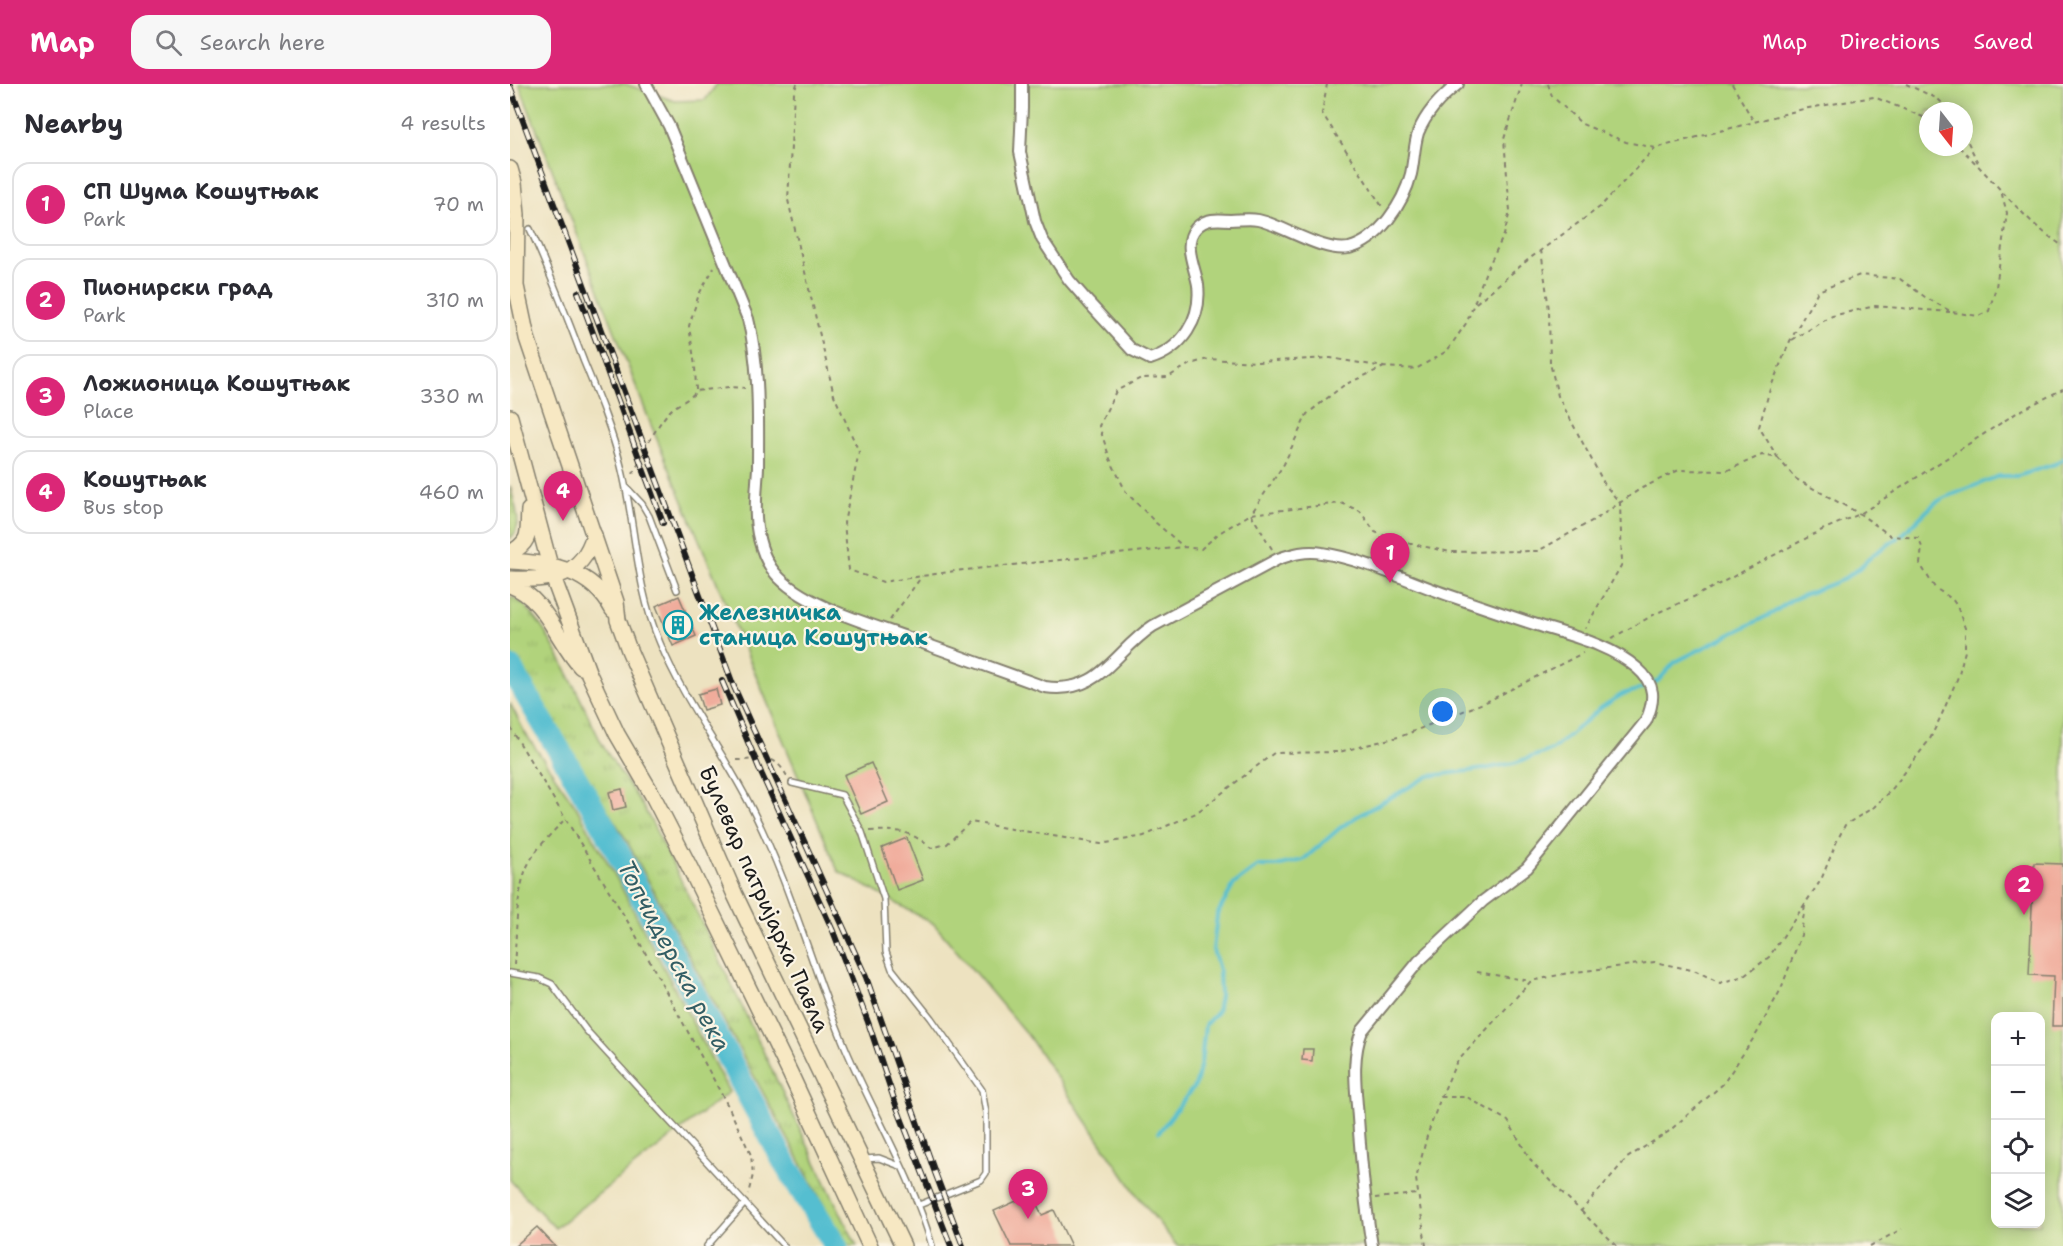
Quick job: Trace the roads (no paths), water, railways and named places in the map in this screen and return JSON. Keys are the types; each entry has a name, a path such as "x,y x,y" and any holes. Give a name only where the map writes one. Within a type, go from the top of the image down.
{"main road":[{"name":"Булевар патријарха Павла","path":"510,169 514,183 517,215 516,286 526,338 616,602 618,620 735,895 903,1246"},
{"path":"510,417 551,571 589,674 617,734 652,794 695,878 785,1063 870,1246"},
{"path":"510,553 519,547 528,536 531,498"},
{"path":"510,561 551,571 569,570 582,561 594,535"},
{"path":"569,570 603,594 618,620"},
{"path":"510,579 541,579 551,571"},
{"path":"510,585 522,590 538,603 573,659 589,674"}],"street":[{"path":"646,84 669,126 751,330 756,389 756,518 765,557 773,572 797,592 856,619 1045,687 1075,687 1107,669 1134,639 1153,626 1278,559 1300,552 1320,552 1343,557 1450,596 1599,645 1638,668 1651,688 1653,705 1646,721 1527,868 1483,901 1419,961 1362,1031 1358,1040 1355,1084 1364,1199 1372,1246"},
{"path":"1022,84 1020,152 1035,221 1042,239 1050,254 1079,292 1132,350 1150,359 1172,349 1182,340 1195,316 1197,285 1190,245 1194,230 1204,222 1214,219 1257,220 1332,248 1349,248 1379,230 1399,205 1409,181 1421,126 1440,99 1458,84"}],"lane":[{"path":"530,229 551,274 610,428 626,487 642,591 652,622 680,685 751,806 774,857 846,1049 919,1204 932,1246"},
{"path":"626,487 642,504 649,516 677,590"},
{"path":"792,783 842,795 862,832 884,899 886,952 892,969 931,1018 982,1090 986,1113 986,1173 981,1180 919,1204"},
{"path":"512,973 539,978 552,984 586,1030 784,1246"},
{"path":"861,1159 879,1158 900,1166"},
{"path":"707,1246 745,1203"}],"waterway":[{"path":"1902,535 1935,503 1944,498 1999,476 2018,476 2055,464 2063,459"},
{"path":"1159,1132 1196,1084 1205,1025 1217,1012 1220,996 1219,970 1213,950 1217,915 1234,884 1258,866 1276,866 1303,860 1341,827 1429,776 1514,763 1552,750 1602,707 1623,694 1658,681 1675,662 1773,613 1791,600 1842,580 1898,538"},
{"name":"Топчидерска река","path":"510,667 602,823 787,1167 836,1246"}],"railway":[{"path":"510,86 734,687 866,977 963,1246"},
{"path":"578,292 663,523"},
{"path":"722,681 833,931 868,1022 896,1105 951,1246"}],"place":[{"name":"Кошутњак","path":"563,521"},
{"name":"СП Шума Кошутњак","path":"1390,583"},
{"name":"Железничка станица Кошутњак","path":"678,625"},
{"name":"Пионирски град","path":"2024,915"},
{"name":"Ложионица Кошутњак","path":"1028,1219"}]}
